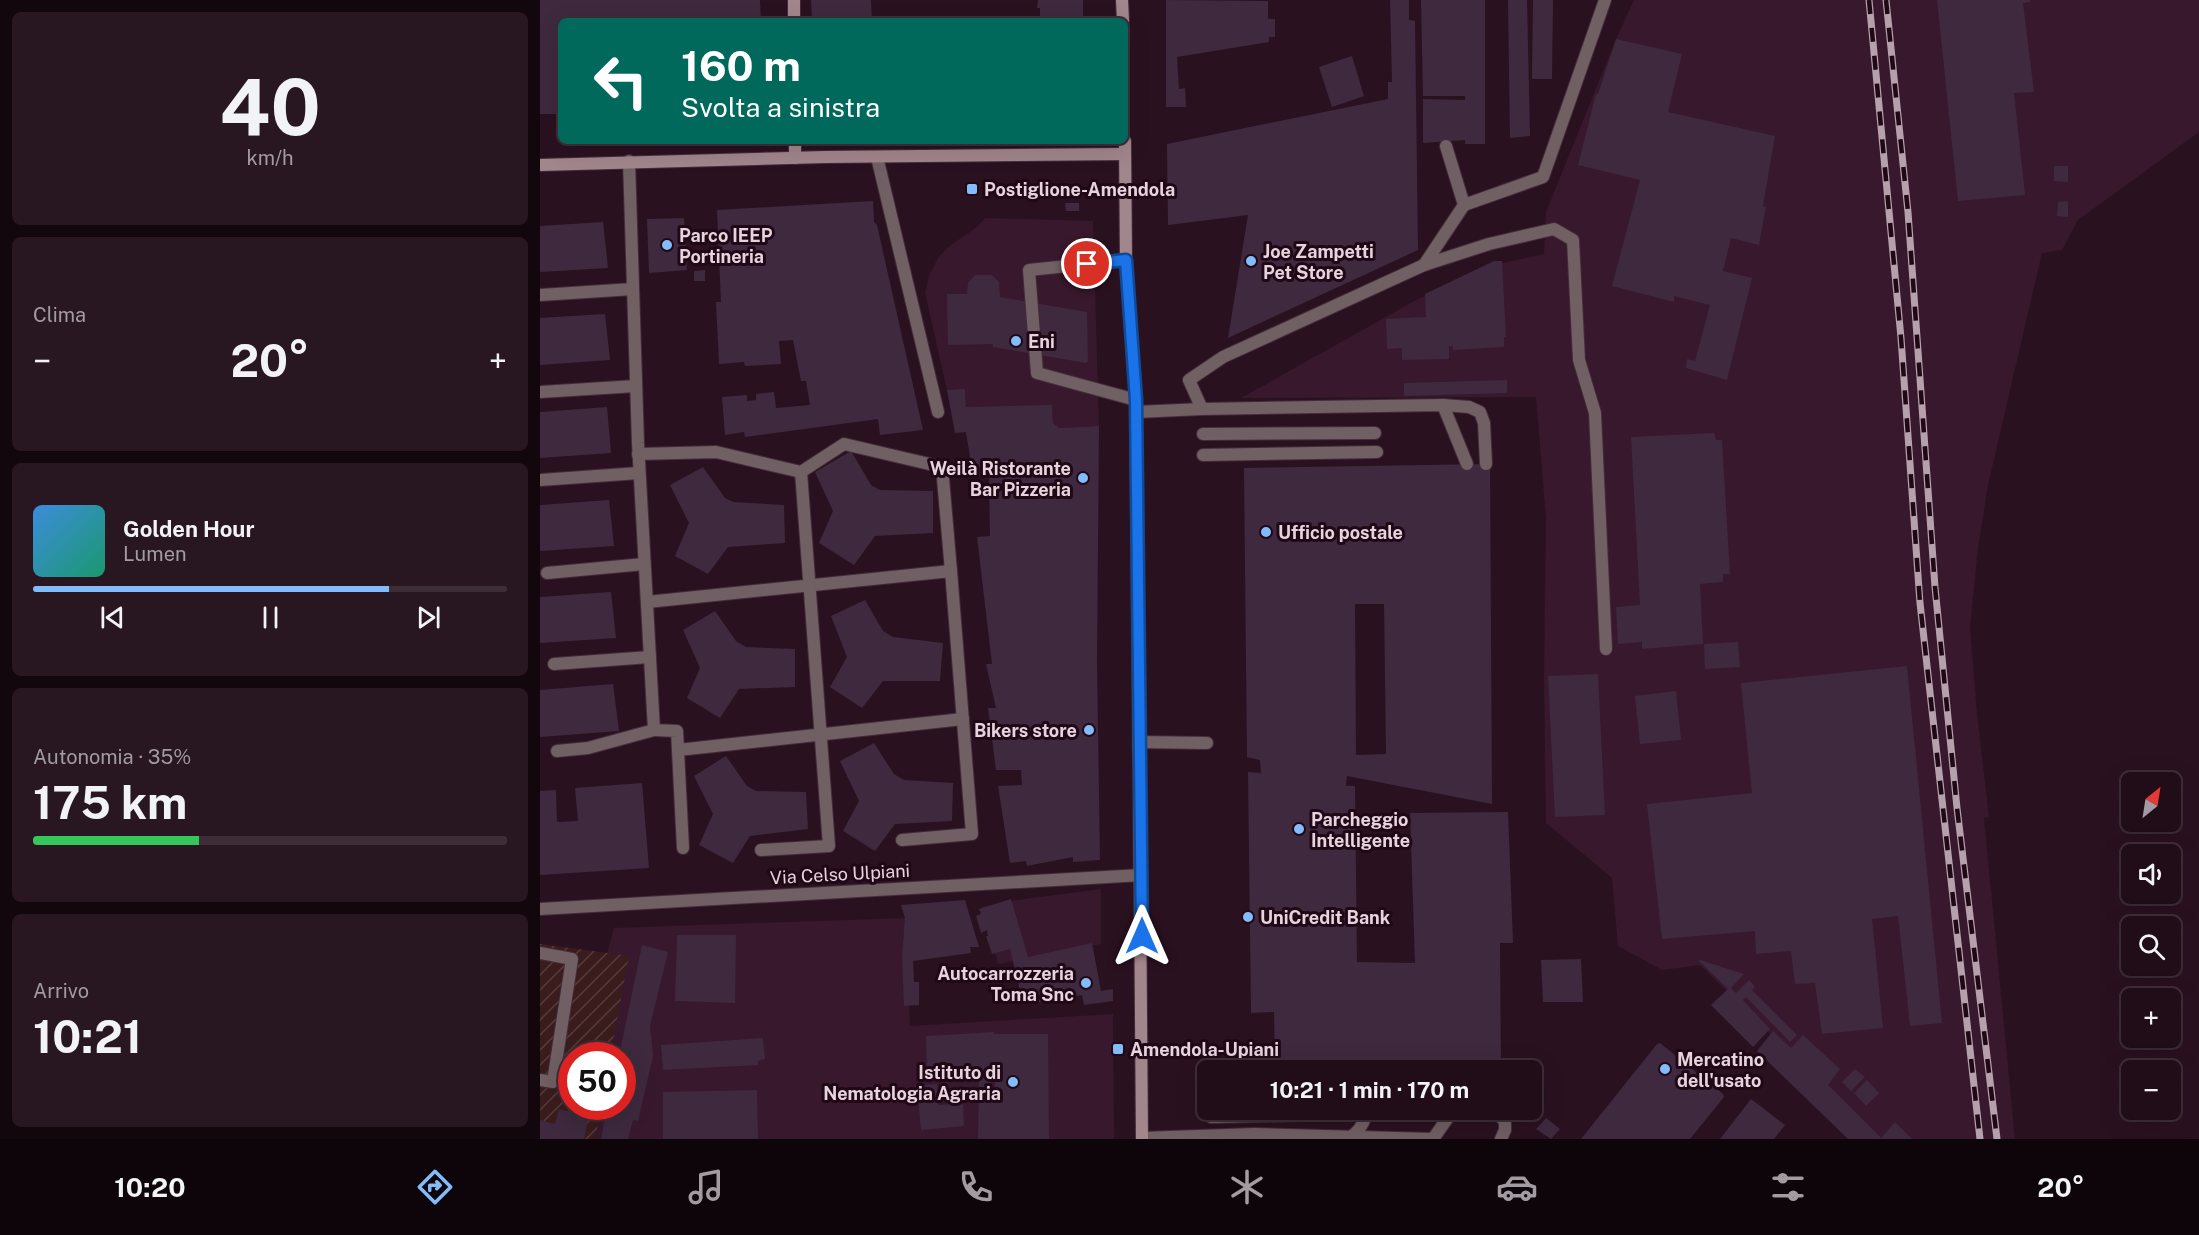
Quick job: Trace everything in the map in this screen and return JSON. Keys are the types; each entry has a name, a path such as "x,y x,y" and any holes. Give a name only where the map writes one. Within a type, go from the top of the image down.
{"main road":[{"path":"794,0 794,18"},
{"path":"1122,0 1123,18"},
{"path":"795,144 795,158"},
{"path":"540,165 629,161 877,157 1125,147 1126,260 1136,406 1142,875 1142,1138"}],"street":[{"path":"1424,265 1464,205 1543,177 1605,0"},
{"path":"1446,146 1464,205"},
{"path":"877,157 938,412"},
{"path":"629,161 638,454 654,730"},
{"path":"1202,409 1189,380 1223,357 1424,265 1489,244 1554,229 1573,240 1579,360 1595,413 1606,649"},
{"path":"1126,260 1029,270 1037,373 1136,406 1202,409 1443,405 1469,407 1480,412 1484,423 1486,464"},
{"path":"540,295 633,289"},
{"path":"540,392 636,386"},
{"path":"1443,405 1467,464"},
{"path":"1203,434 1375,433"},
{"path":"638,454 716,453 801,472 844,444 942,467 972,834 902,840"},
{"path":"1203,455 1377,452"},
{"path":"762,850 829,846 801,472"},
{"path":"540,480 639,473"},
{"path":"547,573 644,564"},
{"path":"647,602 951,571"},
{"path":"554,664 650,657"},
{"path":"678,750 963,719"},
{"path":"557,751 588,748 654,730 677,731 683,848"},
{"path":"1139,742 1207,743"},
{"name":"Via Celso Ulpiani","path":"540,909 1142,875"},
{"path":"540,953 573,959 553,1082 540,1080"},
{"path":"1351,1137 1360,1129 1364,1120"},
{"path":"1142,1138 1250,1136 1433,1139 1446,1120"},
{"path":"1501,1139 1505,1130 1505,1120"}],"shaded area":[{"path":"1634,0 2199,0 2199,132 2078,220 2062,250 2042,253 1988,485 1978,548 1970,628 1989,817 1984,818 2015,1139 1878,1139 1700,965 1662,970 1618,946 1612,878 1546,823 1544,679 1546,519 1536,397 1241,398 1418,299 1499,264 1544,254 1546,212"},
{"name":"Eni","path":"985,218 1093,221 1099,426 1059,428 1053,423 1052,406 966,407 965,390 947,390 925,293 929,276 938,258 948,247 977,227"},
{"path":"1101,889 1101,944 998,964 982,907"},
{"path":"905,918 910,1026 1113,1014 1114,1139 540,1139 540,944 607,953 614,928"},
{"path":"540,944 629,956 613,1042 558,1042 558,1120 599,1120 595,1139 540,1139"}],"building":[{"path":"540,0 760,0 761,18 558,18 558,114 540,114"},
{"path":"811,0 871,0 872,18 812,18"},
{"path":"1038,0 1083,0 1083,18 1040,18 1040,8 1037,8"},
{"path":"1166,0 1268,1 1268,19 1275,19 1275,37 1269,37 1269,42 1177,57 1179,89 1185,88 1186,107 1166,107"},
{"path":"1390,0 1409,0 1409,20 1415,21 1418,250 1228,338 1248,215 1168,225 1167,144 1388,99 1388,82 1392,82"},
{"path":"1421,0 1485,0 1485,144 1465,144 1465,140 1423,143 1423,99 1465,100 1465,96 1423,96"},
{"path":"1508,0 1527,0 1530,136 1510,138"},
{"path":"1533,0 1553,0 1552,79 1532,79"},
{"path":"1937,0 2030,0 2030,2 2023,3 2034,92 2014,93 2025,195 1958,201"},
{"path":"1616,39 1682,54 1668,112 1775,136 1759,245 1731,238 1723,271 1752,278 1727,380 1686,368 1687,359 1695,361 1710,305 1674,296 1674,302 1612,286 1640,180 1578,165 1596,94 1598,94"},
{"path":"1352,56 1364,96 1332,107 1319,67"},
{"path":"2054,166 2068,166 2068,182 2054,181"},
{"path":"873,201 874,222 877,225 923,430 880,435 878,419 745,437 744,432 725,435 722,397 747,395 747,401 756,400 756,394 774,392 776,408 810,405 806,381 801,381 793,340 779,341 781,364 745,366 744,362 719,364 716,302 721,302 717,210"},
{"path":"2068,201 2068,217 2057,216 2058,202"},
{"path":"1065,203 1079,203 1079,211 1066,211"},
{"name":"Parco IEEP Portineria","path":"684,218 687,270 649,273 647,219"},
{"path":"603,222 608,268 540,272 540,226"},
{"path":"1494,261 1502,261 1506,337 1504,337 1504,347 1453,350 1453,346 1449,346 1449,359 1402,360 1402,348 1387,349 1386,319 1426,317 1425,294"},
{"path":"705,270 705,281 694,281 694,271"},
{"path":"975,275 992,275 999,282 1000,297 994,296 1087,312 1088,361 1086,363 993,347 993,344 948,345 947,294 967,294 968,283"},
{"path":"605,314 610,360 540,365 540,318"},
{"path":"1507,380 1507,393 1404,396 1404,383"},
{"path":"965,389 966,407 1052,405 1053,423 1059,428 1099,426 1097,663 1100,860 1073,862 1073,857 1027,866 1026,861 1010,863 998,786 1022,785 1021,770 996,770 988,708 996,708 986,664 992,664 977,537 990,536 989,476 973,476 966,432 955,433 947,390"},
{"path":"607,407 611,453 540,458 540,412"},
{"path":"1714,433 1716,440 1722,440 1730,574 1723,574 1723,582 1700,584 1703,644 1642,649 1642,642 1618,644 1616,607 1640,605 1631,437"},
{"path":"851,451 871,485 880,490 933,491 933,533 875,536 854,565 819,543 833,511 815,472"},
{"path":"1490,464 1492,804 1347,776 1346,786 1355,786 1357,962 1415,963 1410,813 1508,812 1513,943 1500,943 1501,1060 1275,1060 1274,1012 1251,1013 1248,772 1261,773 1260,760 1247,757 1244,468","holes":["1355,604 1384,604 1386,754 1356,755"]},
{"path":"703,467 725,498 733,502 784,505 785,543 728,547 708,574 675,556 689,523 670,485"},
{"path":"609,500 614,546 540,551 540,505"},
{"path":"611,592 616,638 540,643 540,597"},
{"path":"865,600 883,631 893,637 943,643 940,681 883,681 862,708 830,687 847,657 831,616"},
{"path":"715,611 736,641 746,647 795,649 795,687 739,689 720,718 687,698 700,668 683,630"},
{"path":"1738,642 1740,667 1705,669 1704,644"},
{"path":"1907,666 1942,1023 1910,1026 1898,916 1872,919 1883,1028 1822,1034 1815,983 1795,984 1791,951 1756,954 1755,931 1662,939 1647,804 1752,793 1741,683"},
{"path":"1598,674 1605,815 1555,817 1548,676"},
{"path":"613,684 619,731 540,737 540,690"},
{"path":"1676,691 1681,740 1640,744 1635,696"},
{"path":"874,743 894,774 904,780 953,783 952,821 895,824 875,851 843,831 859,801 840,761"},
{"path":"726,756 747,786 756,791 806,792 808,829 750,836 733,863 699,845 713,814 694,776"},
{"path":"642,783 649,868 540,875 540,791 556,790 557,822 578,821 575,788"},
{"path":"1011,899 1028,957 1092,943 1101,991 1113,989 1113,1001 1084,1005 1082,995 1045,1002 1023,1003 1010,949 992,954 986,936 988,936 987,930 981,933 976,916 981,914 979,909"},
{"path":"965,900 979,947 970,947 971,953 913,961 914,982 919,982 919,1005 904,1006 902,956 905,918 901,905"},
{"path":"677,935 736,935 735,1003 675,1001"},
{"path":"642,945 668,952 650,1026 653,1056 638,1121 633,1120 636,1120 636,1042 622,1042"},
{"path":"1581,959 1583,1002 1543,1002 1541,960"},
{"path":"1697,959 1744,974 1731,988 1736,993 1749,980 1755,987 1752,990 1797,1035 1790,1042 1746,997 1743,1000 1770,1029 1753,1047 1711,1005 1728,989"},
{"path":"1773,1031 1791,1048 1803,1035 1840,1069 1828,1085 1881,1138 1895,1122 1912,1139 1848,1139 1757,1051"},
{"path":"994,1032 994,1034 1048,1034 1049,1139 978,1139 979,1076 991,1076 992,1101 995,1101 995,1070 962,1070 961,1079 927,1080 926,1036"},
{"path":"763,1038 765,1059 758,1061 758,1065 663,1070 661,1045"},
{"name":"Mercatino dell'usato","path":"1660,1043 1724,1097 1690,1139 1581,1139 1657,1044"},
{"path":"1855,1069 1865,1077 1851,1091 1842,1082"},
{"path":"1867,1080 1879,1093 1866,1106 1854,1093"},
{"path":"937,1084 938,1105 963,1104 964,1126 921,1130 917,1085"},
{"path":"757,1090 758,1139 663,1139 663,1092"},
{"path":"1751,1099 1785,1125 1774,1139 1720,1139"},
{"path":"558,1113 558,1120 588,1120 584,1139 540,1139 540,1120 555,1124"},
{"path":"1546,1118 1560,1129 1551,1139 1536,1129"},
{"path":"605,1120 633,1120 628,1139 601,1139"}],"railway":[{"path":"1869,0 1901,338 1920,603 1980,1139"},
{"path":"1886,0 1908,212 1935,587 1957,808 1997,1139"}],"place":[{"name":"Postiglione-Amendola","path":"972,189"},
{"name":"Parco IEEP Portineria","path":"667,245"},
{"name":"Joe Zampetti Pet Store","path":"1251,261"},
{"name":"Eni","path":"1016,341"},
{"name":"Weilà Ristorante Bar Pizzeria","path":"1083,478"},
{"name":"Ufficio postale","path":"1266,532"},
{"name":"Bikers store","path":"1089,730"},
{"name":"Parcheggio Intelligente","path":"1299,829"},
{"name":"UniCredit Bank","path":"1248,917"},
{"name":"Autocarrozzeria Toma Snc","path":"1086,983"},
{"name":"Amendola-Upiani","path":"1118,1049"},
{"name":"Mercatino dell'usato","path":"1665,1069"},
{"name":"Istituto di Nematologia Agraria","path":"1013,1082"}],"route":[{"path":"1087,264 1126,260 1136,400 1142,936"}]}
